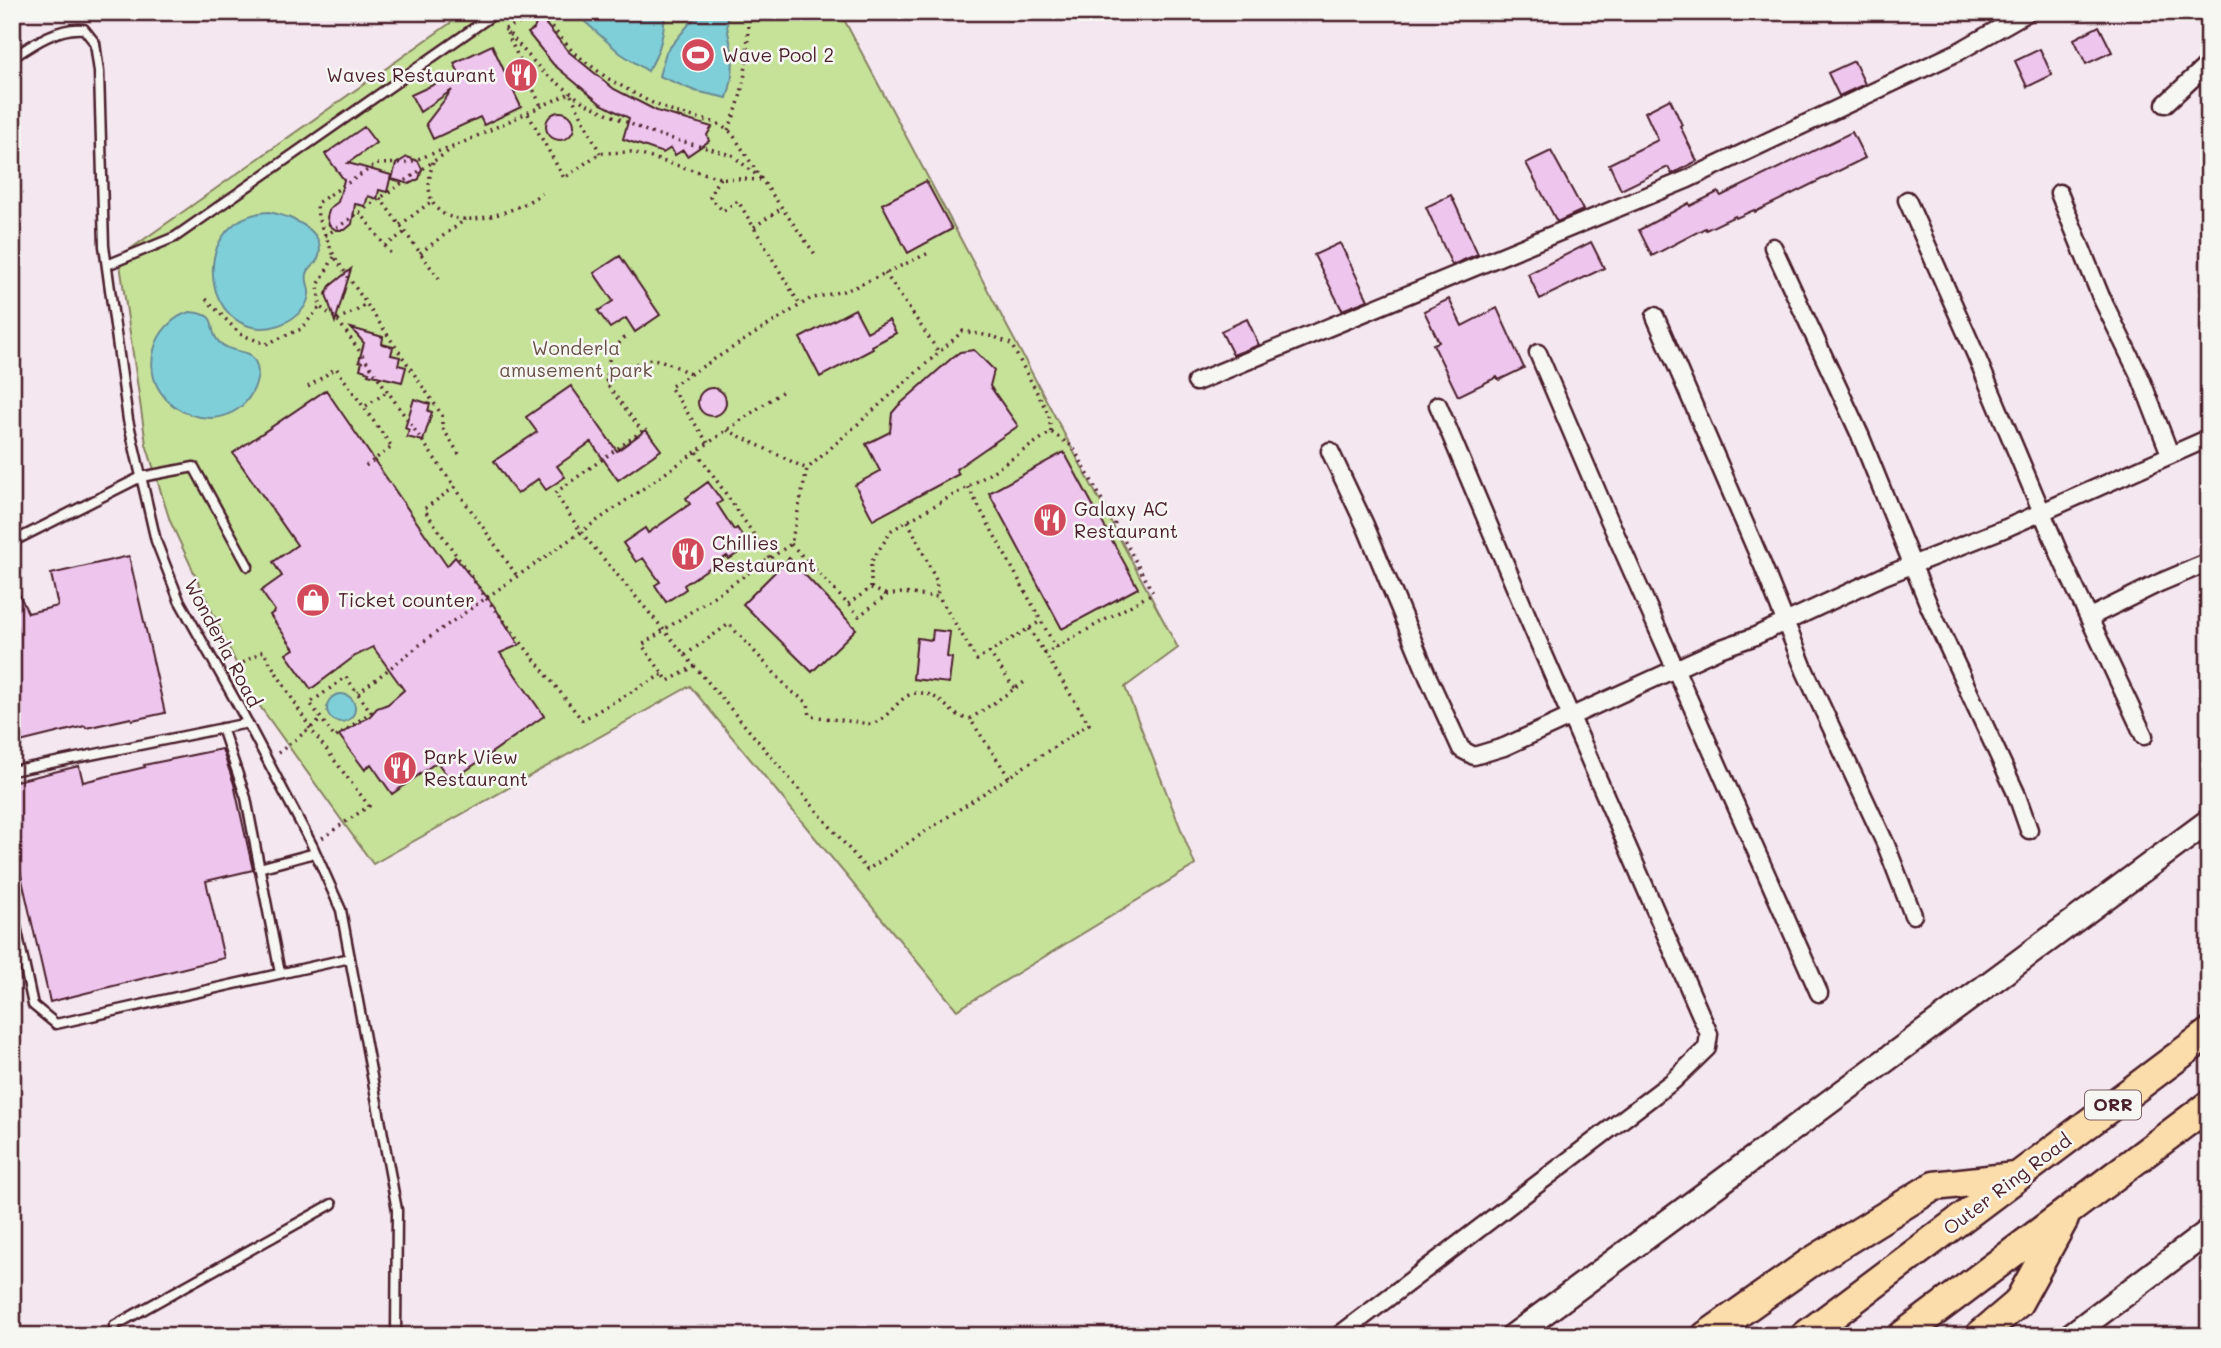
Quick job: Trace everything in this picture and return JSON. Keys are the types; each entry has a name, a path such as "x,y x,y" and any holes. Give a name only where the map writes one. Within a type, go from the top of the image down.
{"highway":[{"name":"Outer Ring Road","path":"1805,1336 2209,1033"},
{"path":"1902,1336 2209,1105"},
{"path":"1715,1330 1808,1264 1934,1186 2017,1177"},
{"path":"1979,1336 2018,1304 2068,1211"}],"main road":[{"path":"1513,1336 2209,821"},
{"path":"2070,1336 2209,1231"}],"street":[{"path":"1196,382 1688,179 1958,52 2028,12"},
{"path":"2165,104 2209,63"},
{"path":"2059,193 2101,297 2141,379 2170,454"},
{"path":"1907,200 2042,512 2144,736"},
{"path":"1773,247 1860,435 1930,608 2016,793 2029,830"},
{"path":"1655,316 1805,671 1886,845 1913,915"},
{"path":"1538,353 1819,993"},
{"path":"1338,1336 1673,1081 1707,1048 1709,1034 1438,405"},
{"path":"1330,451 1366,525 1428,677 1461,749 1474,755 1504,747 1912,564 2042,512 2209,438"},
{"path":"2090,617 2209,562"}],"lane":[{"path":"107,265 175,237 497,12"},
{"name":"Wonderla Road","path":"12,58 70,27 84,29 95,43 99,72 104,246 128,420 141,477 156,541 179,600 268,761 341,911 397,1210 396,1336"},
{"path":"12,542 141,477 194,467 248,566"},
{"path":"12,771 248,723"},
{"path":"222,728 246,798 280,973"},
{"path":"259,868 313,849"},
{"path":"12,908 33,1005 56,1024 350,958"},
{"path":"114,1326 332,1203"}],"path":[{"path":"505,29 541,14 573,52 607,78 671,111 717,122 728,130 741,144 762,180 817,257"},
{"path":"728,130 739,108 744,86 748,21"},
{"path":"505,29 542,71 583,103 651,133 732,155 762,180"},
{"path":"505,29 541,108"},
{"path":"459,454 442,427 442,415 334,256 318,218 317,203 377,163 407,163 459,144 570,93"},
{"path":"570,93 600,153"},
{"path":"528,114 564,178 600,153 631,152 720,178 762,180"},
{"path":"325,236 459,144"},
{"path":"433,162 427,182 432,201 439,213 452,219 485,218 532,201 542,193"},
{"path":"720,178 710,197 723,211 738,201 800,305"},
{"path":"380,198 440,280"},
{"path":"400,225 432,201"},
{"path":"754,227 782,208"},
{"path":"360,212 391,254"},
{"path":"420,253 467,218"},
{"path":"386,246 405,232"},
{"path":"708,443 670,387 810,299 851,289 931,252"},
{"path":"206,299 240,334 266,344 301,329 320,307 318,285 334,256"},
{"path":"885,273 938,351"},
{"path":"337,319 367,303"},
{"path":"320,307 337,319 517,576"},
{"path":"695,666 668,681 642,645 791,544 807,469 963,331 995,337 1011,344 1049,415 1051,432 1073,447 1153,593 1044,654"},
{"path":"625,337 610,353 606,383 642,431 555,493 581,532 867,870 1089,724 1029,628"},
{"path":"606,383 644,359 663,359 690,374"},
{"path":"308,387 337,368 365,406 392,447 364,467"},
{"path":"358,693 430,637 786,389"},
{"path":"365,406 388,391"},
{"path":"727,430 807,469"},
{"path":"871,587 871,562 892,530 968,487 1051,432"},
{"path":"697,452 770,558"},
{"path":"455,487 424,509 486,598 582,720 663,674"},
{"path":"968,487 1056,648"},
{"path":"908,521 936,580 939,597 977,660 1041,621"},
{"path":"791,544 859,616 887,595 902,593 939,597"},
{"path":"848,604 871,587"},
{"path":"871,587 887,595"},
{"path":"685,654 729,624 791,691 808,703 810,716 870,724 878,722 911,694 919,693 938,698 956,715 970,719 1009,777"},
{"path":"222,675 263,651 310,728 369,806 313,849"},
{"path":"989,652 1015,689"},
{"path":"346,677 371,712 335,738 321,720 310,703 346,677"},
{"path":"970,719 1026,681"},
{"path":"268,761 321,720"}],"green space":[{"name":"Wonderla amusement park","path":"466,12 840,12 1178,648 1125,687 1195,865 957,1010 690,686 373,864 249,691 170,521 146,444 119,257"}],"water":[{"path":"574,12 665,12 661,43 648,71 620,53"},
{"name":"Wave Pool 2","path":"699,12 728,12 727,28 733,64 727,98 695,91 659,76 666,52"},
{"path":"269,212 304,225 312,231 320,247 317,261 307,274 309,294 303,308 283,323 260,328 239,322 225,308 216,290 213,270 216,249 227,231 244,218"},
{"path":"190,312 200,313 210,319 215,336 221,344 249,354 256,364 256,383 245,403 229,414 210,418 191,415 174,406 160,392 153,373 154,350 167,326"},
{"path":"341,694 351,698 355,708 351,718 341,722 331,718 327,708 331,698"}],"building":[{"path":"539,16 569,52 614,89 657,111 712,127 707,135 709,141 687,156 683,150 675,155 671,148 663,153 623,139 629,118 601,104 553,64 528,33 534,29"},
{"path":"2099,26 2112,52 2086,64 2074,39"},
{"path":"492,45 521,107 484,125 480,117 433,139 426,124 452,90 420,112 411,95 459,73 454,63"},
{"path":"2040,49 2052,75 2027,87 2015,61"},
{"path":"1854,61 1865,84 1839,96 1828,73"},
{"path":"1670,99 1697,161 1672,174 1668,167 1621,190 1609,164 1658,140 1645,112"},
{"path":"560,112 570,116 574,126 570,136 560,140 550,136 546,126 550,116"},
{"path":"364,127 376,143 348,163 391,175 387,192 379,190 377,199 368,196 365,206 355,204 352,224 345,230 336,230 329,225 327,217 330,208 338,202 344,180 325,154"},
{"path":"1852,132 1865,158 1755,212 1754,210 1736,218 1735,216 1706,230 1705,228 1652,256 1639,230 1689,203 1690,206 1718,192 1721,196"},
{"path":"1551,151 1583,210 1557,222 1526,163"},
{"path":"407,157 418,161 422,169 419,179 409,184 392,179 396,164"},
{"path":"926,181 952,229 908,253 882,204"},
{"path":"1451,195 1478,254 1452,265 1426,207"},
{"path":"1591,242 1604,268 1540,299 1528,274"},
{"path":"1340,243 1368,300 1342,310 1314,255"},
{"path":"620,256 660,315 635,332 626,318 610,328 598,311 613,301 594,273"},
{"path":"351,269 335,322 326,294 330,286"},
{"path":"1449,299 1462,326 1497,308 1524,368 1499,380 1497,377 1458,396 1433,344 1439,342 1424,311"},
{"path":"855,309 867,332 889,320 896,333 872,346 873,349 820,377 800,338"},
{"path":"1247,319 1259,345 1233,355 1221,331"},
{"path":"351,328 383,337 382,344 393,347 391,355 400,357 398,365 406,367 402,382 368,374 369,372 360,369 362,362 359,361 364,343"},
{"path":"974,350 994,370 990,386 1018,426 956,469 959,474 873,520 855,485 880,471 866,444 890,432 892,413 953,357 960,352"},
{"path":"571,386 617,451 646,430 661,450 618,480 591,442 557,466 565,477 546,490 538,479 517,494 494,461 537,432 526,417"},
{"path":"712,388 722,392 726,402 722,412 712,416 702,412 698,402 702,392"},
{"path":"326,390 447,566 455,557 494,606 519,645 500,653 544,716 451,781 437,762 392,794 371,764 365,770 339,735 370,716 377,708 388,704 404,690 373,647 355,656 311,689 286,654 294,649 270,615 275,611 261,591 282,576 273,562 297,545 233,453"},
{"path":"414,399 430,404 428,411 432,412 423,441 407,437 409,430 405,428"},
{"path":"1064,452 1138,588 1062,629 989,493"},
{"path":"708,482 722,501 717,504 734,530 737,528 749,546 729,559 727,556 684,585 686,589 666,602 655,585 660,582 643,558 636,562 623,543 645,528 648,533 690,504 686,498"},
{"path":"129,556 165,713 86,728 85,726 12,744 12,579 28,613 58,606 51,574"},
{"path":"789,558 856,629 812,672 743,604"},
{"path":"933,630 950,632 947,657 952,658 949,683 913,679 917,638 932,640"},
{"path":"222,749 234,784 253,870 206,881 224,958 50,1002 12,836 12,782 79,766 83,782 145,767 144,765"}],"place":[{"name":"Wave Pool 2","path":"698,55"},
{"name":"Waves Restaurant","path":"521,75"},
{"name":"Galaxy AC Restaurant","path":"1050,520"},
{"name":"Chillies Restaurant","path":"688,554"},
{"name":"Ticket counter","path":"313,600"},
{"name":"Park View Restaurant","path":"400,768"}]}
